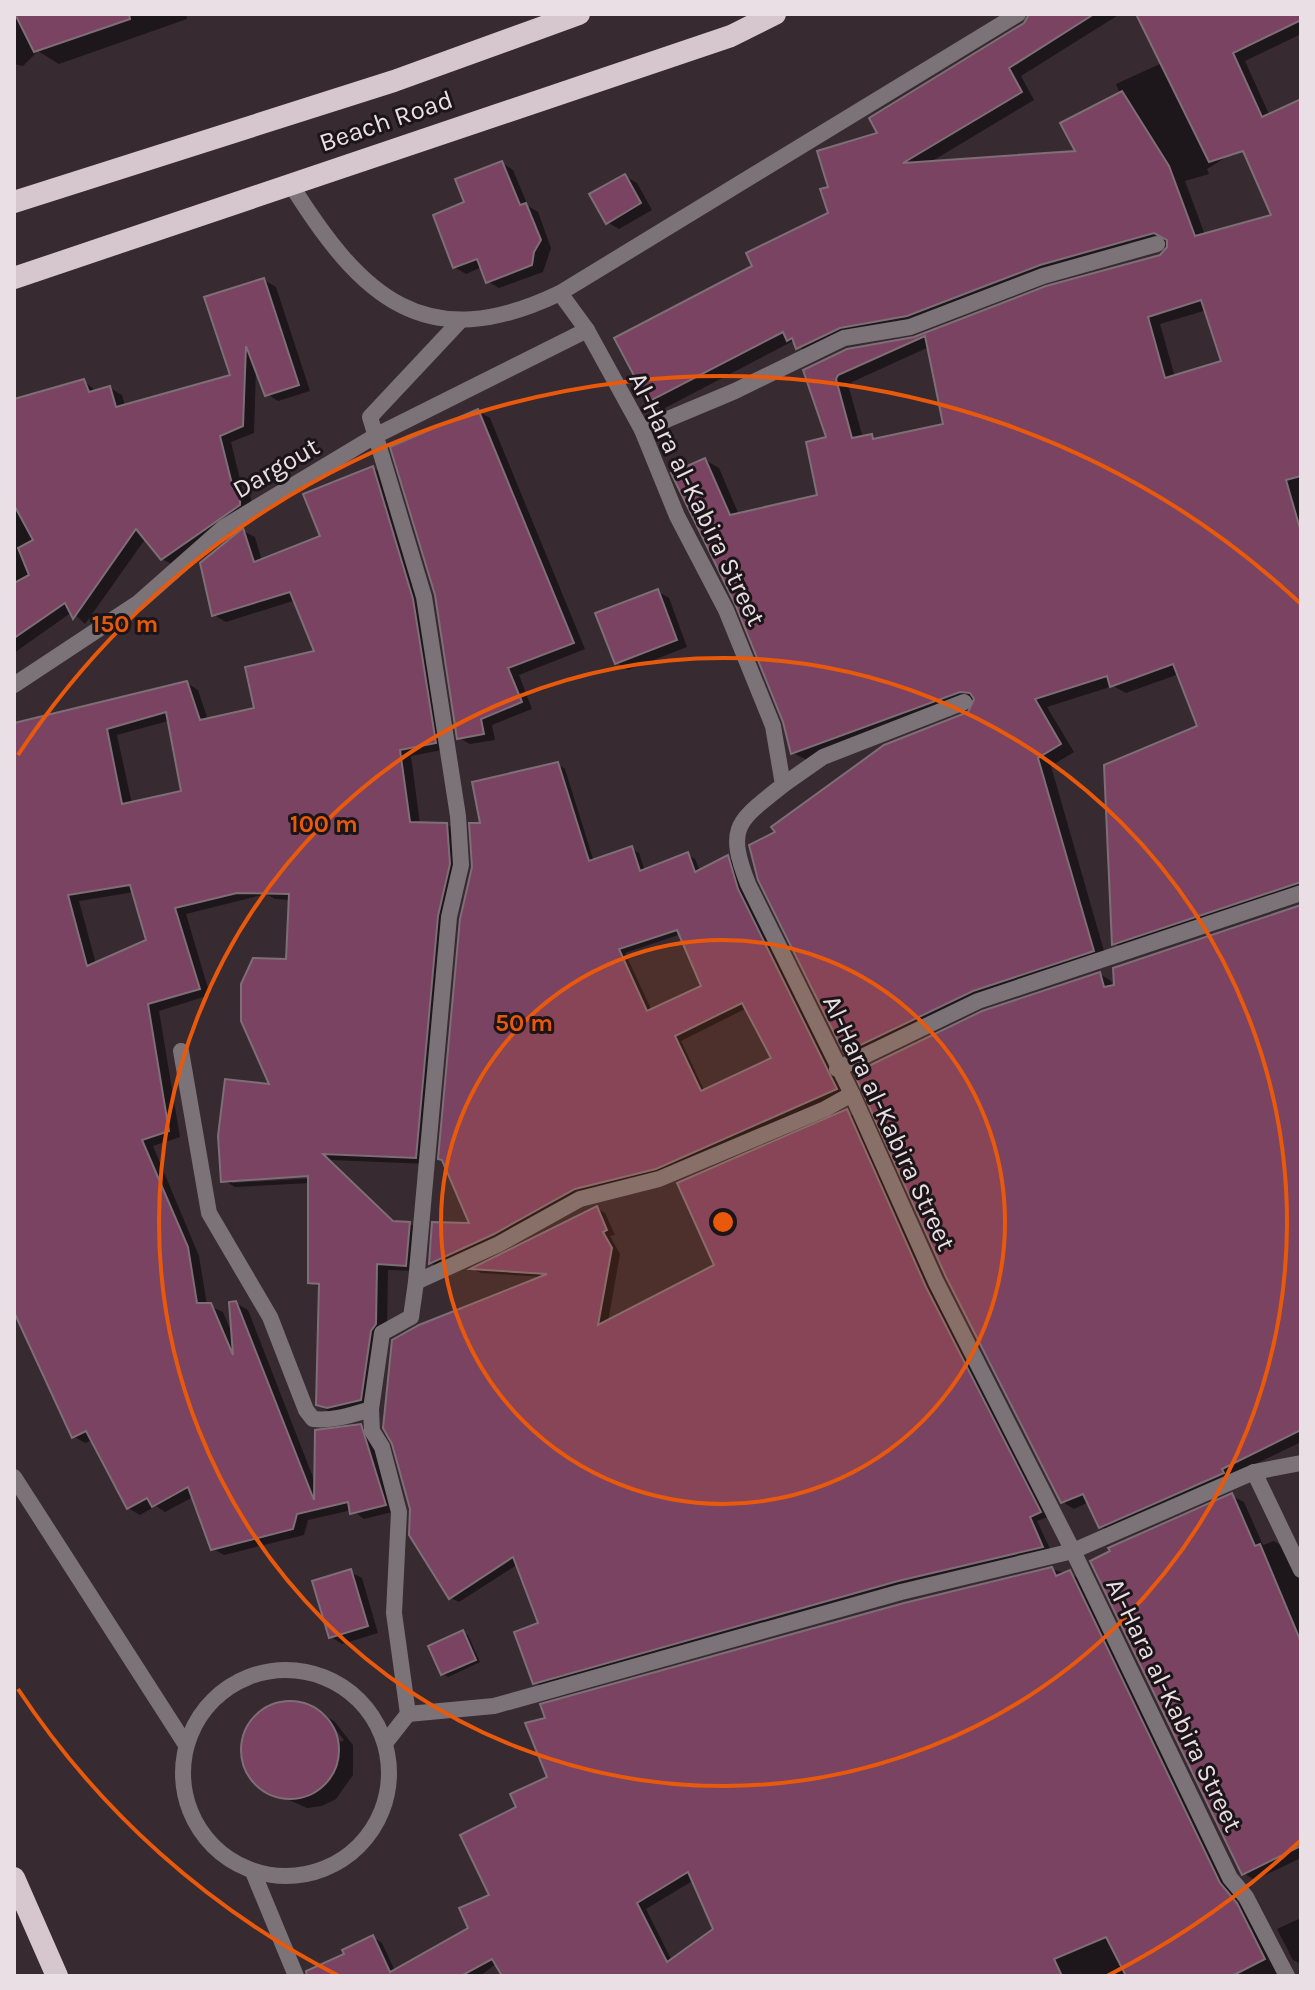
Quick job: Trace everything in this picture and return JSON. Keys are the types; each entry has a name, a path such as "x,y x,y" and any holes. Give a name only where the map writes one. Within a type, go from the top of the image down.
{"highway":[{"name":"Beach Road","path":"14,202 394,81 579,14"},
{"name":"Beach Road","path":"14,278 731,36 775,14"},
{"path":"14,1878 57,1976"}],"street":[{"path":"290,183 336,250 396,305 418,315 461,320 520,312 560,293 1018,14"},
{"path":"642,430 735,391 844,338 910,327 1043,276 1157,244"},
{"name":"Al-Hara al-Kabira Street","path":"560,293 587,330 642,430 677,516 732,622 773,726 783,785 746,814 735,836 739,860 837,1069 852,1094 936,1282 1073,1551 1230,1878 1246,1897 1287,1976"},
{"path":"386,1742 408,1714 394,1613 399,1512 382,1447 372,1431 371,1409 382,1333 411,1317 449,917 461,865 458,816 424,597 370,417 461,320"},
{"name":"Dargout","path":"14,685 138,603 224,527 375,436 587,330"},
{"path":"783,785 823,757 964,702"},
{"path":"837,1069 978,1001 1234,919 1301,893"},
{"path":"181,1051 209,1213 265,1307 306,1410 313,1419 321,1420 371,1409"},
{"path":"416,1282 499,1244 580,1199 659,1179 825,1109 852,1094"},
{"path":"408,1714 494,1706 901,1592 1073,1551 1254,1472 1301,1463"},
{"path":"1254,1472 1301,1570"},
{"path":"14,1477 186,1745"},
{"path":"285,1668 318,1673 348,1689 371,1712 386,1742 391,1775 384,1808 368,1838 343,1860 313,1873 280,1877 253,1872 229,1860 209,1842 193,1819 185,1796 183,1771 186,1745 203,1712 230,1685 253,1674 285,1668"},
{"path":"253,1872 296,1976"}],"building":[{"path":"15,14 129,14 130,19 34,52"},
{"path":"1029,14 1094,14 1009,68 1022,92 903,163 1075,151 1060,123 1122,91 1169,166 1195,236 1271,215 1243,151 1209,162 1136,14 1301,14 1301,20 1233,53 1262,117 1301,99 1301,476 1286,480 1301,532 1301,882 1112,945 1104,765 1197,726 1173,664 1110,687 1107,676 1035,699 1061,744 1038,758 1094,951 973,991 844,1053 758,880 749,845 775,832 771,827 884,745 968,712 974,699 970,693 960,692 791,754 783,722 736,606 671,473 705,458 730,515 817,495 806,442 826,437 803,370 847,349 914,337 1046,286 1160,255 1167,247 1167,240 1154,233 1040,265 907,316 840,328 796,349 792,338 787,341 783,332 648,402 614,338 752,266 746,253 828,213 820,189 828,187 817,151 877,133 869,118 1024,23","holes":["1201,300 1221,361 1165,378 1148,317","925,336 943,424 873,439 872,434 852,438 836,379 838,375"]},
{"path":"502,161 520,205 526,203 541,240 534,252 532,265 486,283 477,259 453,268 433,215 464,202 455,179"},
{"path":"625,174 641,203 606,224 589,194"},
{"path":"264,278 299,385 265,396 246,346 243,426 220,436 233,488 240,488 240,505 161,560 136,529 73,619 65,603 14,638 14,583 29,575 18,548 33,540 14,505 14,399 84,379 89,392 110,386 116,407 230,375 204,297"},
{"path":"478,409 574,643 508,668 522,702 481,719 484,734 457,739 435,595 390,447"},
{"path":"373,466 413,599 436,743 400,750 410,822 447,823 450,864 438,916 416,1158 323,1154 393,1221 410,1222 406,1266 377,1264 376,1324 371,1331 361,1400 327,1408 316,1405 319,1284 308,1283 308,1176 221,1182 218,1136 225,1079 269,1084 241,1021 241,984 253,958 286,959 289,894 237,893 175,908 200,989 148,1004 169,1131 142,1140 188,1247 197,1303 211,1303 233,1355 229,1302 236,1301 314,1500 315,1430 361,1424 386,1505 350,1514 348,1502 297,1514 293,1529 211,1550 188,1487 152,1507 147,1498 127,1509 86,1431 72,1438 14,1312 14,723 187,681 200,720 254,708 245,667 314,651 290,592 212,616 200,563 243,528 254,562 320,536 303,494","holes":["166,712 181,791 122,804 107,729","130,885 146,940 87,966 68,895"]},
{"path":"658,589 677,640 615,664 595,613"},
{"path":"558,762 589,861 632,846 640,871 688,852 695,872 728,855 738,889 837,1089 656,1169 575,1189 494,1234 429,1264 432,1222 469,1223 442,1160 438,1159 460,919 472,867 469,823 480,823 472,782","holes":["677,930 701,986 647,1011 619,949","742,1003 771,1058 701,1091 675,1036"]},
{"path":"1301,905 1301,1430 1222,1469 1224,1473 1099,1528 1083,1494 1061,1503 946,1277 854,1073 982,1011 1100,972 1104,987 1114,985 1113,968"},
{"path":"847,1109 926,1287 1041,1512 1030,1517 1043,1547 898,1581 533,1684 514,1632 538,1623 513,1557 449,1599 409,1535 410,1509 392,1444 383,1428 392,1340 419,1325 547,1274 470,1269 597,1206 607,1230 603,1232 612,1248 598,1325 714,1265 677,1183"},
{"path":"1232,1493 1255,1546 1260,1544 1301,1642 1301,1846 1242,1875 1090,1561 1110,1551 1108,1548"},
{"path":"1052,1567 1056,1576 1070,1570 1220,1883 1237,1903 1265,1959 1232,1976 1126,1976 1106,1937 1054,1959 1062,1976 502,1976 492,1959 461,1976 307,1976 306,1971 344,1954 342,1950 373,1935 390,1972 468,1928 459,1908 489,1895 460,1835 516,1807 510,1794 547,1777 525,1723 545,1718 540,1704 904,1603","holes":["688,1872 713,1929 667,1962 637,1903"]},
{"path":"351,1569 368,1626 329,1638 312,1581"},
{"path":"463,1630 476,1660 441,1675 428,1646"},
{"path":"290,1701 309,1705 324,1716 335,1731 339,1750 335,1769 324,1784 309,1795 290,1799 271,1795 256,1784 245,1769 241,1750 245,1731 256,1716 271,1705"}]}
